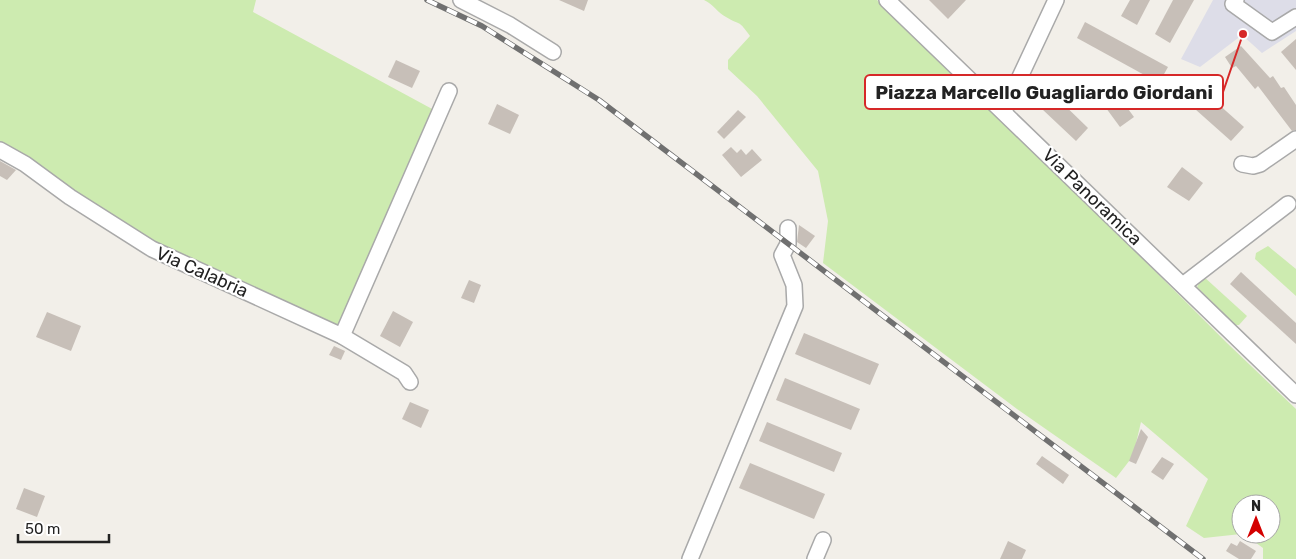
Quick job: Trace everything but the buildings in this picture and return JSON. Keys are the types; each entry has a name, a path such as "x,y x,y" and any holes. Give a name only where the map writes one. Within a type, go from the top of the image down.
{"street":[{"path":"461,0 510,25 553,52"},
{"name":"Via Panoramica","path":"887,0 1296,395"},
{"path":"1004,111 1056,0"},
{"path":"1236,0 1233,4 1272,32 1296,17"},
{"path":"342,336 449,91"},
{"path":"1242,164 1253,166 1260,164 1296,139"},
{"name":"Via Calabria","path":"0,150 25,164 152,250 342,336 404,373 410,382"},
{"path":"1183,285 1288,204"},
{"path":"690,559 796,306 794,285 782,255 788,244 788,228"},
{"path":"815,559 823,540"}],"green space":[{"path":"0,0 256,0 253,12 434,110 338,327 157,248 0,145"},
{"path":"704,0 877,0 1016,132 1227,343 1296,409 1296,559 1263,559 1263,548 1258,544 1281,544 1281,494 1231,494 1231,535 1204,538 1186,526 1208,479 1141,422 1133,456 1116,478 1017,409 823,263 828,221 818,171 757,96 728,69 728,60 750,36 741,25 723,15"},
{"path":"1268,246 1296,269 1296,296 1255,259 1256,253"},
{"path":"1203,276 1247,316 1239,325 1235,325 1197,287"}],"shaded area":[{"path":"1213,0 1296,0 1296,31 1262,53 1242,35 1200,67 1181,59"}],"railway":[{"path":"427,0 482,26 599,100 1203,559"}],"place":[{"name":"Piazza Marcello Guagliardo Giordani","path":"1243,34"}]}
